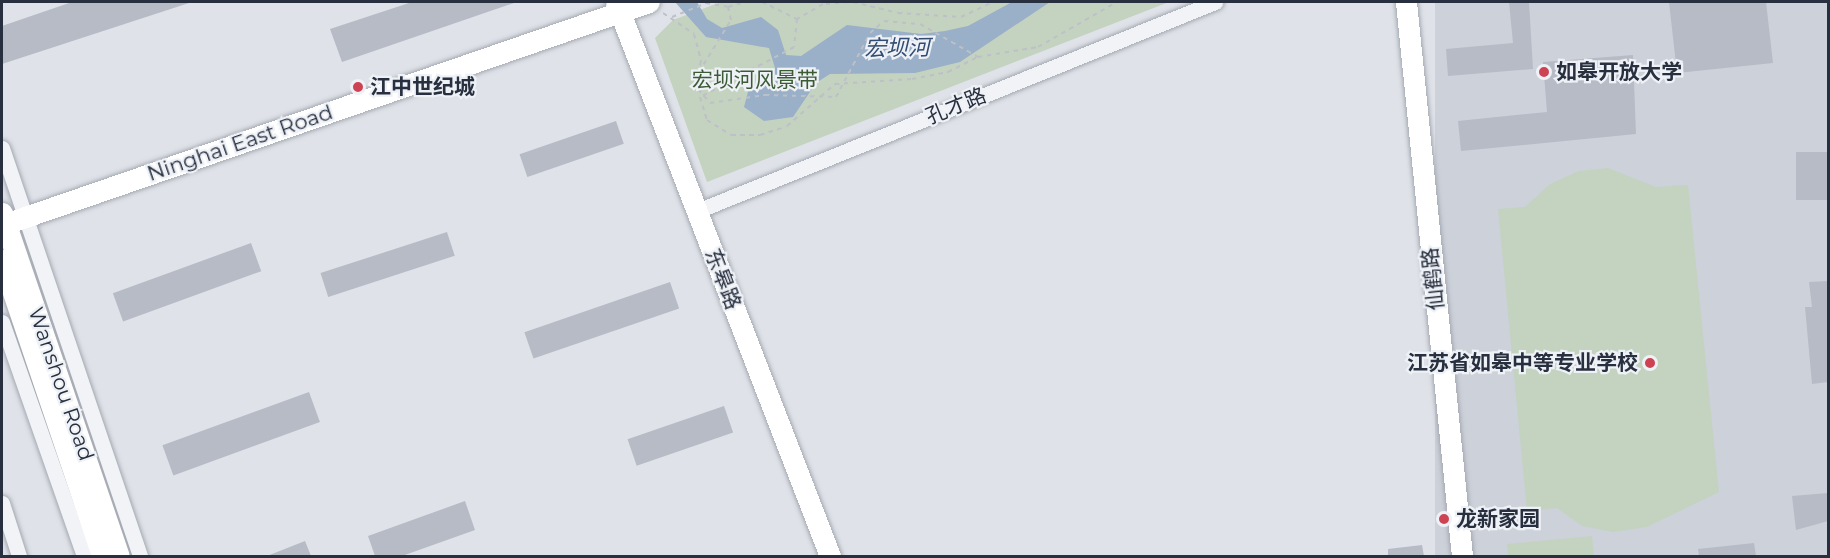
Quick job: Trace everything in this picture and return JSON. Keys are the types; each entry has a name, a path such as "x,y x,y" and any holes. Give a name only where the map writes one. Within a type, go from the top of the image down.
{"street":[{"name":"Ninghai East Road","path":"8,219 618,7 649,2"},
{"name":"孔才路","path":"697,212 1215,2"},
{"name":"仙鹤路","path":"1406,2 1462,556"},
{"name":"东皋路","path":"618,7 830,556"},
{"path":"2,148 8,219 140,556"},
{"name":"Wanshou Road","path":"8,219 119,556"},
{"name":"Wanshou Road","path":"2,260 87,556"},
{"path":"2,322 87,556"},
{"path":"2,503 19,556"}],"path":[{"path":"746,2 728,7 706,3 672,16 694,34 701,61 697,74 698,88 710,103 765,94 836,97 870,33 884,21 920,24 978,57"},
{"path":"762,2 797,19"},
{"path":"797,19 823,4 848,2"},
{"path":"853,2 898,13 961,17 993,2"},
{"path":"797,19 794,47 766,66 700,97 707,120 731,135 760,135 787,126 835,84 912,79 948,72 978,57 1038,47 1117,2"},
{"path":"697,74 730,20 728,7"}],"shaded area":[{"name":"江苏省如皋中等专业学校","path":"1435,2 1828,2 1828,556 1435,556"}],"green space":[{"name":"宏坝河风景带","path":"721,2 1169,2 707,182 655,38 673,20"},
{"path":"1608,168 1656,187 1688,185 1719,492 1647,527 1613,532 1582,526 1557,508 1527,511 1498,209 1525,207 1550,184 1579,171"},
{"path":"1592,536 1594,556 1508,556 1507,544"}],"water":[{"name":"宏坝河","path":"675,2 697,2 707,19 722,28 761,17 778,30 786,55 801,56 847,25 921,34 968,26 1012,2 1050,2 960,62 915,73 830,74 816,83 793,117 764,121 744,107 749,88 765,81 775,68 769,48 706,37"}],"building":[{"path":"72,2 189,3 2,64 2,26"},
{"path":"412,2 514,3 342,62 330,29"},
{"path":"1509,2 1529,2 1533,69 1448,76 1446,49 1513,43"},
{"path":"1669,2 1766,2 1773,63 1677,73"},
{"path":"1633,55 1636,134 1461,151 1458,121 1547,112 1543,62"},
{"path":"616,121 624,144 527,177 520,154"},
{"path":"1796,152 1828,152 1828,200 1796,200"},
{"path":"447,232 455,256 328,297 321,273"},
{"path":"251,243 261,271 123,321 113,293"},
{"path":"1828,281 1828,382 1812,384 1805,307 1812,307 1809,282"},
{"path":"670,282 679,308 534,359 524,332"},
{"path":"309,392 320,422 173,475 162,445"},
{"path":"724,406 733,432 637,466 628,439"},
{"path":"1828,493 1828,521 1796,530 1792,496"},
{"path":"465,501 475,530 402,556 375,556 368,536"},
{"path":"305,541 311,556 267,556"},
{"path":"1754,543 1756,556 1699,556 1698,549"},
{"path":"1422,545 1424,556 1388,556 1388,549"}],"place":[{"name":"如皋开放大学","path":"1544,72"},
{"name":"江中世纪城","path":"358,87"},
{"name":"江苏省如皋中等专业学校","path":"1650,363"},
{"name":"龙新家园","path":"1444,519"}]}
